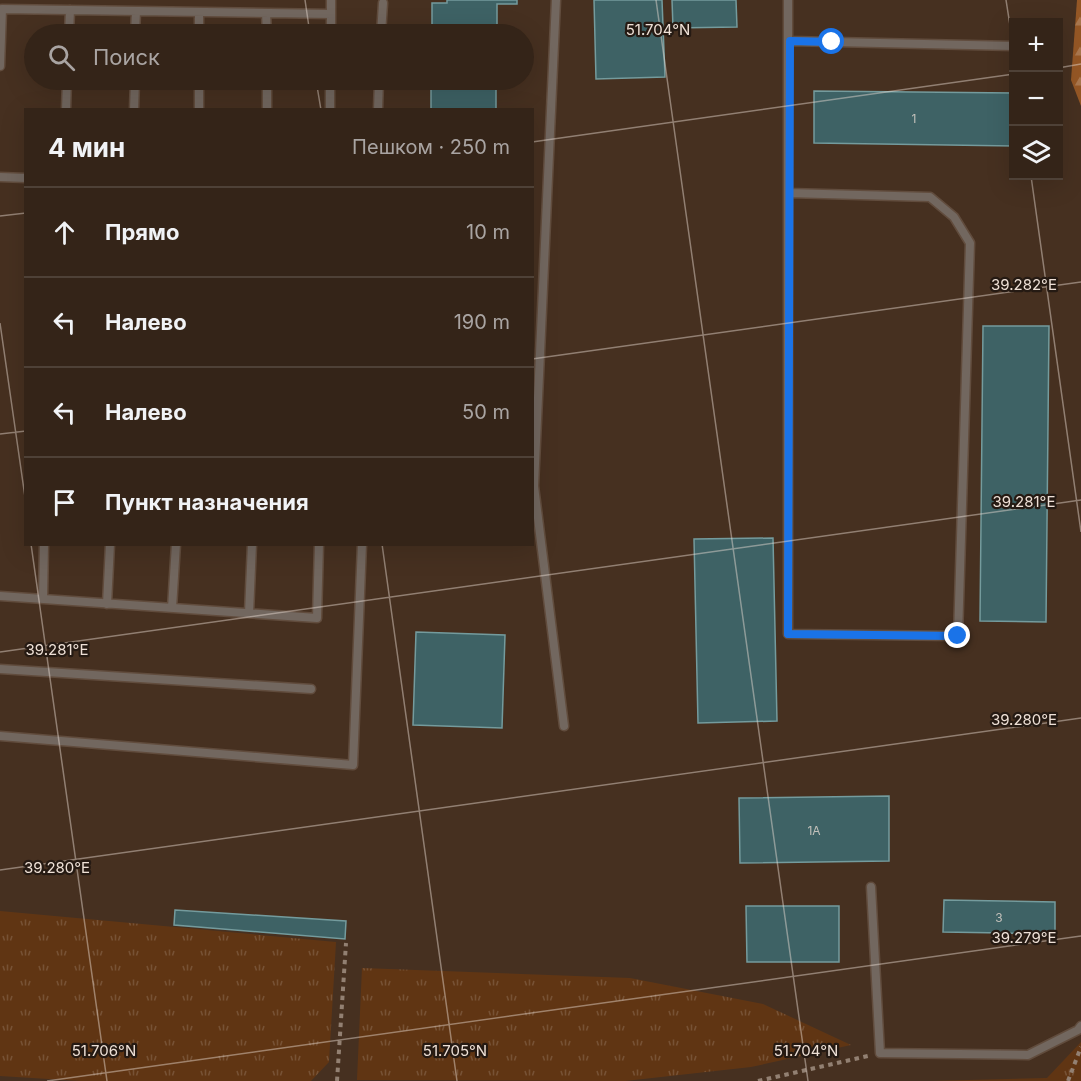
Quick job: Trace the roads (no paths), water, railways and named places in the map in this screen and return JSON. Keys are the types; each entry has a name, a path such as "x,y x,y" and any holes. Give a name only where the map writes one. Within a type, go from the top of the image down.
{"lane":[{"path":"331,0 331,24"},
{"path":"556,0 534,486 564,726"},
{"path":"788,0 790,41 789,193 788,634 958,636 970,243 954,217 930,197 789,193"},
{"path":"382,24 383,3"},
{"path":"0,66 2,9 331,14"},
{"path":"69,24 70,10"},
{"path":"135,24 136,11"},
{"path":"199,12 199,24"},
{"path":"266,13 267,24"},
{"path":"790,41 1009,46"},
{"path":"66,108 67,90"},
{"path":"134,108 135,90"},
{"path":"199,90 199,108"},
{"path":"267,90 267,108"},
{"path":"330,90 330,108"},
{"path":"378,108 379,90"},
{"path":"0,177 24,178"},
{"path":"44,546 44,599"},
{"path":"107,604 111,546"},
{"path":"172,608 176,546"},
{"path":"249,613 252,546"},
{"path":"0,596 317,618 320,546"},
{"path":"0,736 353,765 362,546"},
{"path":"0,669 311,689"},
{"path":"872,887 880,1053 1028,1055 1078,1030 1081,1026"}]}
